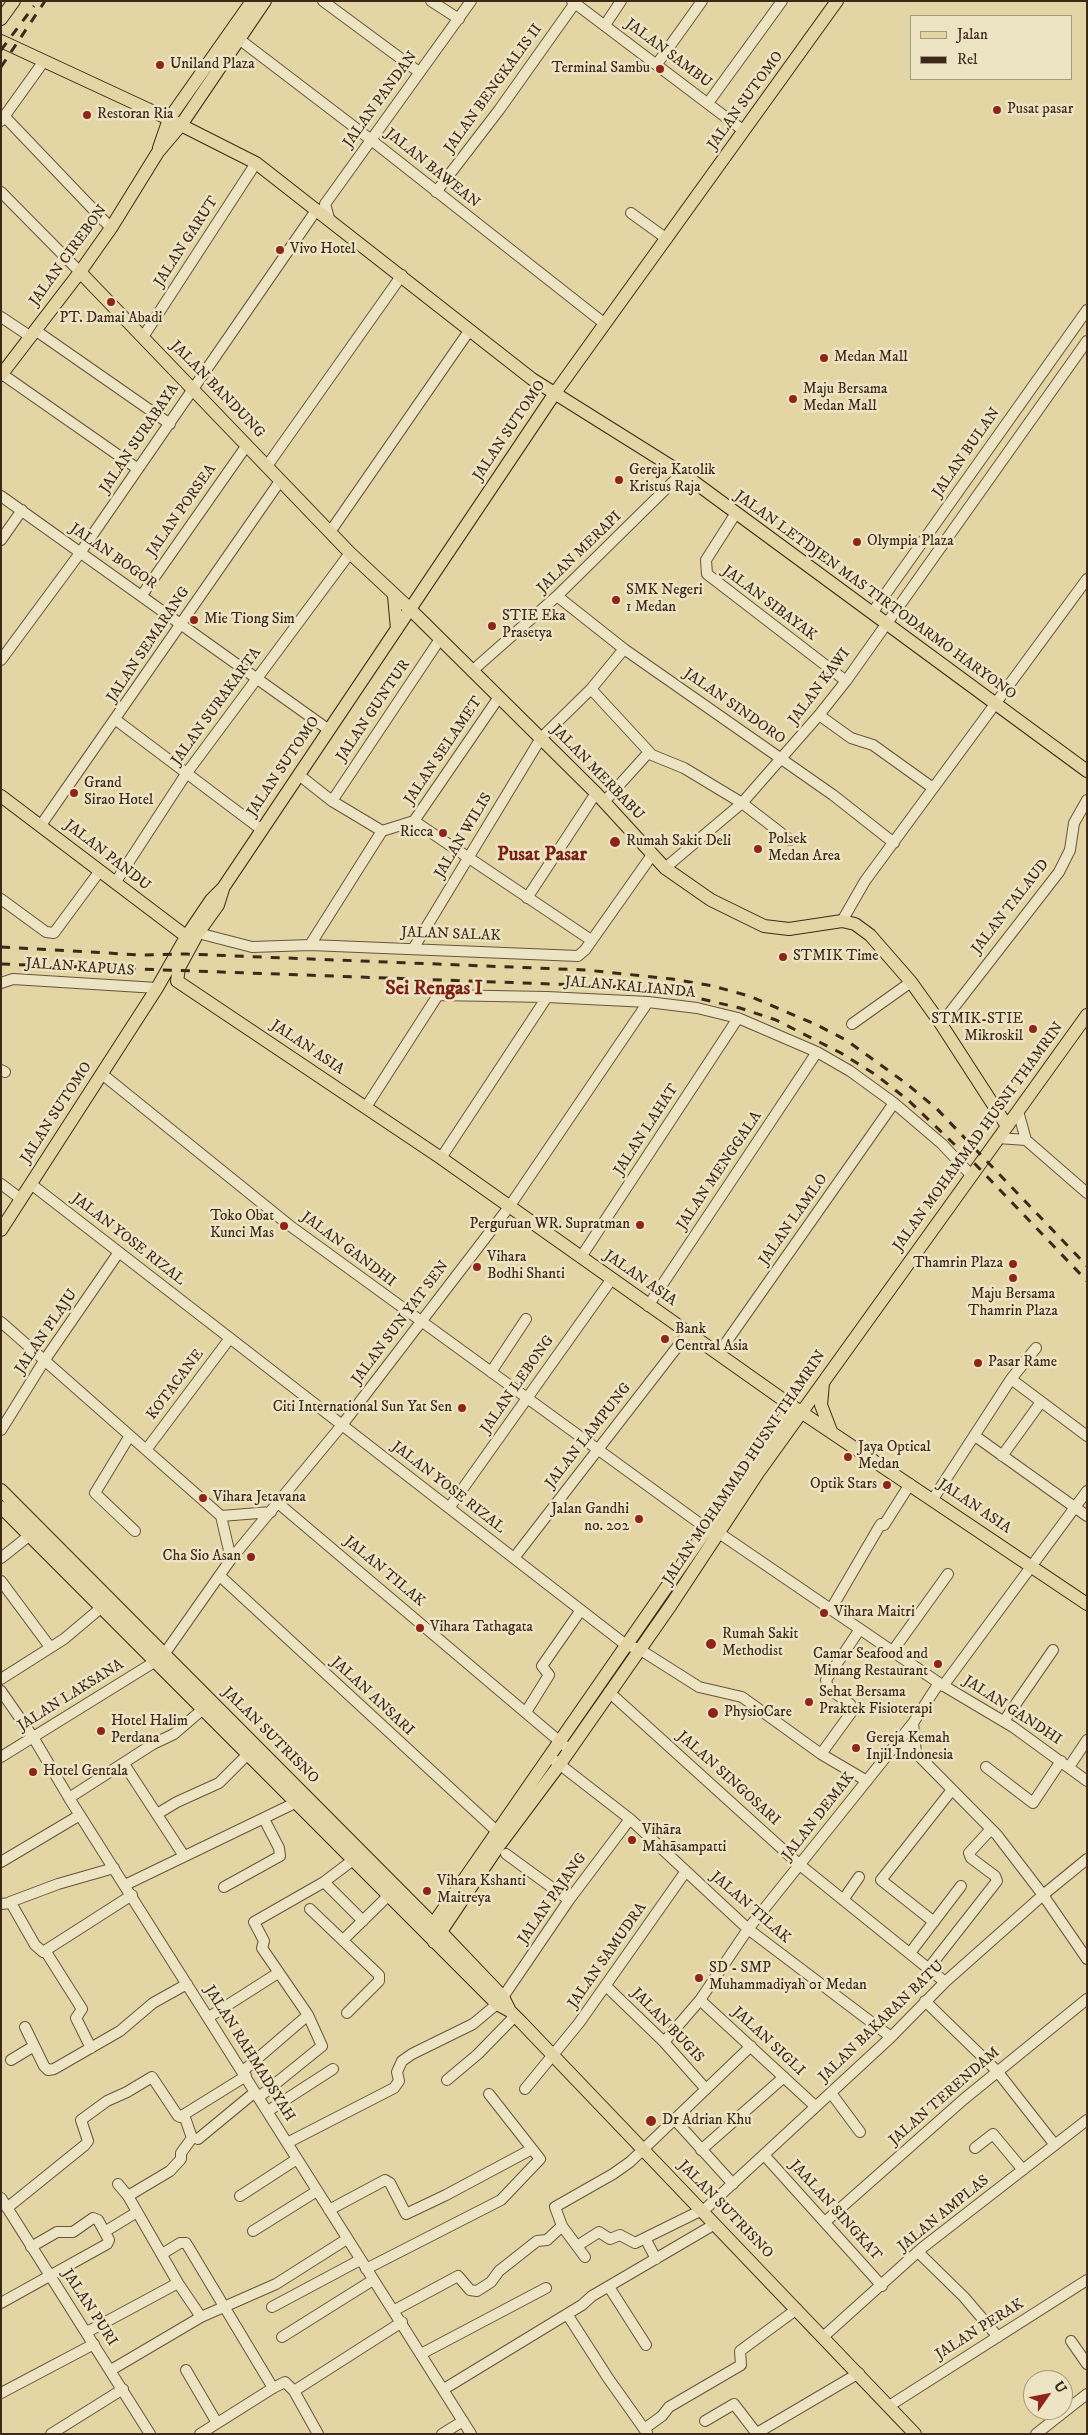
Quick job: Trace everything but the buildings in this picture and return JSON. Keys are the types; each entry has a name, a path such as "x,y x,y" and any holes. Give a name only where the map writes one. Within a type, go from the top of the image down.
{"main road":[{"path":"1,19 14,1"},
{"name":"JALAN CIREBON","path":"158,152 169,119 252,1"},
{"name":"JALAN CIREBON","path":"2,374 80,272 111,228 158,152 181,125 265,1"},
{"name":"JALAN SUTOMO","path":"1,1230 157,988 218,905 223,888 555,394 837,1"},
{"path":"1,41 181,125"},
{"name":"JALAN LETDJEN MAS TIRTODARMO HARYONO","path":"181,125 256,163 402,275 469,331 532,379 682,473 1087,771"},
{"name":"JALAN BANDUNG","path":"80,272 350,553 410,609"},
{"path":"394,596 397,629"},
{"name":"JALAN MERBABU","path":"410,609 600,797 665,868 711,900 764,926 789,929 842,921"},
{"name":"JALAN PANDU","path":"1,796 100,872 193,937"},
{"path":"842,921 855,924 870,935 911,982 941,1024 974,1078 1007,1126"},
{"name":"JALAN SUTOMO","path":"176,979 193,937"},
{"name":"JALAN ASIA","path":"176,979 441,1158 796,1409 934,1499 1087,1604"},
{"name":"JALAN MOHAMMAD HUSNI THAMRIN","path":"565,1746 626,1645 706,1528 796,1409 823,1381 1087,1015"},
{"path":"823,1381 821,1405 826,1423 832,1433"},
{"name":"JALAN MOHAMMAD HUSNI THAMRIN","path":"434,1933 500,1835 671,1605 719,1533 796,1409"},
{"name":"JALAN SUTRISNO","path":"1,1490 160,1657 434,1933 644,2149 915,2434"},
{"name":"JALAN SUTRISNO","path":"1,1507 102,1607 160,1657 204,1709 388,1896 434,1933"},
{"path":"658,1597 671,1605"}],"street":[{"path":"323,1 420,72"},
{"path":"431,1 459,19"},
{"name":"JALAN PANDAN","path":"329,218 325,204 471,1"},
{"path":"605,25 621,1"},
{"path":"657,64 702,1"},
{"path":"708,104 782,1"},
{"name":"JALAN SAMBU","path":"573,2 744,130"},
{"name":"JALAN BENGKALIS II","path":"436,192 499,110 573,2"},
{"name":"JALAN BAWEAN","path":"239,39 370,139 605,324"},
{"path":"44,61 3,119 111,228"},
{"name":"JALAN GARUT","path":"143,337 256,163"},
{"name":"JALAN BANDUNG","path":"1,192 80,272"},
{"name":"JALAN SURABAYA","path":"1,660 80,553 317,209"},
{"path":"631,213 666,239"},
{"path":"267,466 402,275"},
{"name":"JALAN BULAN","path":"872,613 1087,310"},
{"path":"1,317 33,333 170,424"},
{"path":"330,532 469,331"},
{"path":"885,623 1087,342"},
{"path":"2,374 138,469"},
{"name":"JALAN PORSEA","path":"142,594 247,445"},
{"name":"JALAN MERAPI","path":"472,671 557,596 682,473"},
{"name":"JALAN SEMARANG","path":"41,826 280,481"},
{"name":"JALAN BOGOR","path":"1,496 80,553 142,594 329,730"},
{"path":"1,540 22,510"},
{"name":"JALAN SIBAYAK","path":"736,514 706,560 707,574 846,681"},
{"name":"JALAN SURAKARTA","path":"115,883 186,774 350,553"},
{"path":"842,921 865,881 1087,579"},
{"name":"JALAN SINDORO","path":"557,596 624,649 833,794 894,843"},
{"name":"JALAN KAWI","path":"665,868 742,803 783,759 846,681 885,623"},
{"name":"JALAN GUNTUR","path":"332,801 440,638"},
{"name":"JALAN WILIS","path":"412,949 541,738 591,689 624,649"},
{"path":"591,689 649,752 664,761 684,768 742,803 790,840"},
{"name":"JALAN SELAMET","path":"414,822 499,697"},
{"path":"819,715 851,738 869,742 933,788"},
{"path":"116,720 262,830"},
{"path":"527,898 600,797 649,752"},
{"path":"299,775 332,801 382,831"},
{"name":"JALAN TALAUD","path":"941,1024 1059,872 1070,850 1074,822 1087,800"},
{"path":"310,945 382,831 414,822 591,940"},
{"name":"JALAN SALAK","path":"193,937 252,946 310,945 578,956 585,950 652,855"},
{"path":"1,899 46,932 54,933 100,872"},
{"name":"JALAN KAPUAS","path":"1,983 13,978 157,988"},
{"path":"852,1024 911,982"},
{"name":"JALAN KALIANDA","path":"366,1107 434,999 443,994 547,996 648,1002 697,1008 738,1018 817,1052 850,1071 894,1103 942,1144 971,1175"},
{"path":"441,1158 547,996"},
{"name":"JALAN SUN YAT SEN","path":"160,1657 231,1559 342,1425 509,1207 648,1002"},
{"name":"JALAN LAHAT","path":"581,1257 738,1018"},
{"name":"JALAN MENGGALA","path":"648,1306 817,1052"},
{"name":"JALAN GANDHI","path":"102,1074 289,1225 706,1528"},
{"name":"JALAN LAMLO","path":"718,1354 894,1103"},
{"path":"1018,1111 1026,1140 1087,1193"},
{"path":"998,1138 1026,1140"},
{"path":"1,1184 22,1198"},
{"name":"JALAN YOSE RIZAL","path":"31,1184 626,1645 639,1649 699,1687 742,1698 821,1754 866,1781"},
{"name":"JALAN PLAJU","path":"1,1430 44,1361 120,1252"},
{"name":"JALAN LEBONG","path":"449,1508 611,1280"},
{"path":"491,1372 526,1319"},
{"path":"1,1322 129,1437 221,1516 231,1559"},
{"name":"JALAN LAMPUNG","path":"514,1558 688,1333"},
{"name":"KOTACANE","path":"146,1450 230,1338"},
{"path":"934,1499 1011,1379 1036,1348"},
{"path":"1011,1379 1087,1436"},
{"path":"1002,1456 1041,1402"},
{"path":"975,1436 1087,1516"},
{"path":"129,1437 95,1493 135,1531"},
{"path":"831,1609 879,1527 882,1524 884,1525 910,1484"},
{"name":"JALAN DEMAK","path":"664,2042 700,2000 748,1929 913,1723 941,1684 1033,1567 1087,1492"},
{"name":"JALAN TILAK","path":"278,1503 565,1746"},
{"path":"221,1516 271,1512"},
{"name":"JALAN GANDHI","path":"719,1533 892,1652 1004,1722 1087,1781"},
{"path":"1,1558 30,1535"},
{"path":"892,1652 948,1574"},
{"name":"JALAN ANSARI","path":"220,1576 500,1835"},
{"path":"1,1582 50,1647"},
{"path":"1,1679 78,1629 102,1607"},
{"path":"526,1712 549,1675 542,1666 581,1610"},
{"path":"821,1754 852,1710 850,1704 828,1688 826,1680 860,1629"},
{"path":"1004,1722 1053,1650"},
{"name":"JALAN LAKSANA","path":"1,1757 160,1657"},
{"name":"JALAN RAHMADSYAH","path":"1,1691 33,1737 69,1798 126,1885 373,2280 402,2322 470,2434"},
{"name":"JALAN SINGOSARI","path":"608,1692 800,1865 945,1982"},
{"path":"69,1798 153,1744 174,1734 204,1709"},
{"path":"913,1723 916,1753"},
{"path":"986,1767 1033,1803 1087,1740"},
{"path":"897,1743 916,1753 951,1791 991,1829 1042,1895 1087,1959"},
{"path":"158,1814 177,1802 215,1786 248,1754"},
{"name":"JALAN TILAK","path":"555,1760 630,1820 748,1929 891,2037"},
{"path":"124,1764 184,1856"},
{"path":"934,1922 881,1880 951,1791"},
{"path":"126,1885 297,1802"},
{"path":"1,1862 80,1815"},
{"path":"224,1886 280,1856 280,1848 264,1819"},
{"name":"JALAN PAJANG","path":"287,2143 394,2088 398,2081 397,2072 402,2061 412,2054 473,2024 500,2001 569,1900 630,1820"},
{"path":"928,1969 997,1881 995,1876 971,1858 969,1852 991,1829"},
{"path":"506,1854 569,1900"},
{"path":"198,2139 322,2046 308,2015 262,1948 264,1941 254,1922 324,1882 353,1860"},
{"name":"JALAN BAKARAN BATU","path":"646,2238 703,2211 765,2156 815,2106 891,2037 945,1982 1042,1895 1087,1860"},
{"path":"91,2048 76,2018 82,2009 46,1952 43,1952 34,1945 6,1903 58,1884 114,1868"},
{"name":"JALAN SAMUDRA","path":"525,2089 553,2056 606,1986 686,1871"},
{"path":"842,1900 859,1877"},
{"path":"324,1882 363,1921"},
{"path":"910,1953 961,1886"},
{"path":"46,1952 132,1895"},
{"path":"342,1940 388,1896"},
{"path":"310,1910 375,1970 379,1978 347,2013"},
{"path":"209,2017 278,1973"},
{"path":"24,2027 48,2070 54,2069 120,2031 146,2008 187,1984"},
{"name":"JALAN BUGIS","path":"606,1986 664,2042 706,2088"},
{"name":"JALAN TERENDAM","path":"826,2222 997,2071 1087,1999"},
{"name":"JALAN SIGLI","path":"700,2000 815,2106"},
{"path":"925,2001 997,2071 1055,2145"},
{"path":"447,2080 478,2054 512,2013"},
{"path":"7,2208 85,2145 88,2141 81,2122 107,2100 128,2092 149,2078 154,2079 178,2116 184,2115 244,2074 308,2015"},
{"path":"11,2060 34,2046"},
{"path":"585,2257 562,2226 554,2208 613,2174 644,2149 751,2046"},
{"path":"268,2111 333,2069"},
{"path":"701,2150 784,2077"},
{"path":"830,2093 860,2132"},
{"path":"272,2307 501,2200 540,2159 489,2094"},
{"path":"128,2196 170,2171 181,2159 181,2153 192,2138 184,2115"},
{"path":"674,2120 732,2184"},
{"name":"JALAN AMPLAS","path":"823,2336 882,2286 918,2252 1087,2120"},
{"path":"976,2148 993,2134 1023,2170"},
{"path":"329,2210 385,2180 390,2182 406,2214 446,2196 532,2149"},
{"name":"JAALAN SINGKAT","path":"765,2156 882,2286"},
{"path":"240,2196 297,2159"},
{"path":"118,2184 128,2196 178,2283 201,2317"},
{"path":"253,2231 317,2191"},
{"name":"JALAN PURI","path":"1,2198 150,2434"},
{"path":"106,2231 137,2212"},
{"path":"1,2303 107,2244 109,2240 106,2231 98,2220 93,2218 73,2232 57,2232 31,2247"},
{"path":"444,2389 609,2287 716,2224"},
{"path":"393,2311 458,2276 470,2290 477,2291 491,2282 498,2271 537,2241 547,2240 562,2226"},
{"path":"577,2246 599,2232 610,2239 623,2236 633,2243 646,2238 656,2259"},
{"path":"111,2370 201,2317 276,2284 348,2239"},
{"path":"162,2254 180,2243 186,2243 273,2388"},
{"path":"918,2252 964,2297 998,2337"},
{"path":"282,2337 373,2280"},
{"name":"JALAN PERAK","path":"889,2406 1087,2280"},
{"path":"87,2332 178,2283"},
{"path":"609,2287 646,2344"},
{"path":"421,2354 546,2288"},
{"path":"567,2314 608,2378 646,2431 669,2407 741,2365 740,2351 797,2309"},
{"path":"294,2391 402,2322"},
{"path":"1071,2341 1087,2364"},
{"path":"1,2393 49,2370 94,2344"},
{"path":"186,2370 217,2423"},
{"path":"705,2422 734,2404 757,2433 859,2373"},
{"path":"200,2434 285,2382 294,2391 318,2434"},
{"path":"51,2434 123,2389"},
{"path":"1036,2434 1087,2394"},
{"path":"442,2434 462,2421"}],"railway":[{"path":"1,67 45,1"},
{"path":"1,50 34,6"},
{"path":"1,947 142,955 186,954 586,970 672,979 713,986 749,996 815,1024 846,1040 907,1084 937,1109 1087,1266"},
{"path":"1,964 607,986 676,993 740,1008 776,1020 841,1053 876,1075 908,1100 976,1165 1087,1281"}],"place":[{"name":"Uniland Plaza","path":"160,65"},
{"name":"Terminal Sambu","path":"660,69"},
{"name":"Pusat pasar","path":"997,110"},
{"name":"Restoran Ria","path":"87,115"},
{"name":"Vivo Hotel","path":"280,250"},
{"name":"PT. Damai Abadi","path":"111,302"},
{"name":"Medan Mall","path":"824,358"},
{"name":"Maju Bersama Medan Mall","path":"793,399"},
{"name":"Gereja Katolik Kristus Raja","path":"619,480"},
{"name":"Olympia Plaza","path":"857,542"},
{"name":"SMK Negeri 1 Medan","path":"616,600"},
{"name":"Mie Tiong Sim","path":"194,620"},
{"name":"STIE Eka Prasetya","path":"492,626"},
{"name":"Grand Sirao Hotel","path":"74,793"},
{"name":"Ricca","path":"443,833"},
{"name":"Rumah Sakit Deli","path":"615,842"},
{"name":"Polsek Medan Area","path":"758,849"},
{"name":"STMIK Time","path":"783,957"},
{"name":"STMIK-STIE Mikroskil","path":"1033,1029"},
{"name":"Perguruan WR. Supratman","path":"640,1225"},
{"name":"Toko Obat Kunci Mas","path":"284,1226"},
{"name":"Thamrin Plaza","path":"1013,1264"},
{"name":"Vihara Bodhi Shanti","path":"477,1267"},
{"name":"Maju Bersama Thamrin Plaza","path":"1013,1278"},
{"name":"Bank Central Asia","path":"665,1339"},
{"name":"Pasar Rame","path":"978,1363"},
{"name":"Citi International Sun Yat Sen","path":"462,1408"},
{"name":"Jaya Optical Medan","path":"848,1457"},
{"name":"Optik Stars","path":"887,1485"},
{"name":"Vihara Jetavana","path":"203,1498"},
{"name":"Jalan Gandhi no. 202","path":"639,1519"},
{"name":"Cha Sio Asan","path":"251,1557"},
{"name":"Vihara Maitri","path":"824,1613"},
{"name":"Vihara Tathagata","path":"420,1628"},
{"name":"Rumah Sakit Methodist","path":"711,1644"},
{"name":"Camar Seafood and Minang Restaurant","path":"938,1664"},
{"name":"Sehat Bersama Praktek Fisioterapi","path":"809,1702"},
{"name":"PhysioCare","path":"713,1713"},
{"name":"Hotel Halim Perdana","path":"101,1731"},
{"name":"Gereja Kemah Injil Indonesia","path":"856,1748"},
{"name":"Hotel Gentala","path":"33,1772"},
{"name":"Vihāra Mahāsampatti","path":"632,1840"},
{"name":"Vihara Kshanti Maitreya","path":"427,1891"},
{"name":"SD - SMP Muhammadiyah 01 Medan","path":"699,1978"},
{"name":"Dr Adrian Khu","path":"651,2121"}],"district":[{"name":"Pusat Pasar","path":"542,856"},
{"name":"Sei Rengas I","path":"434,990"}]}
